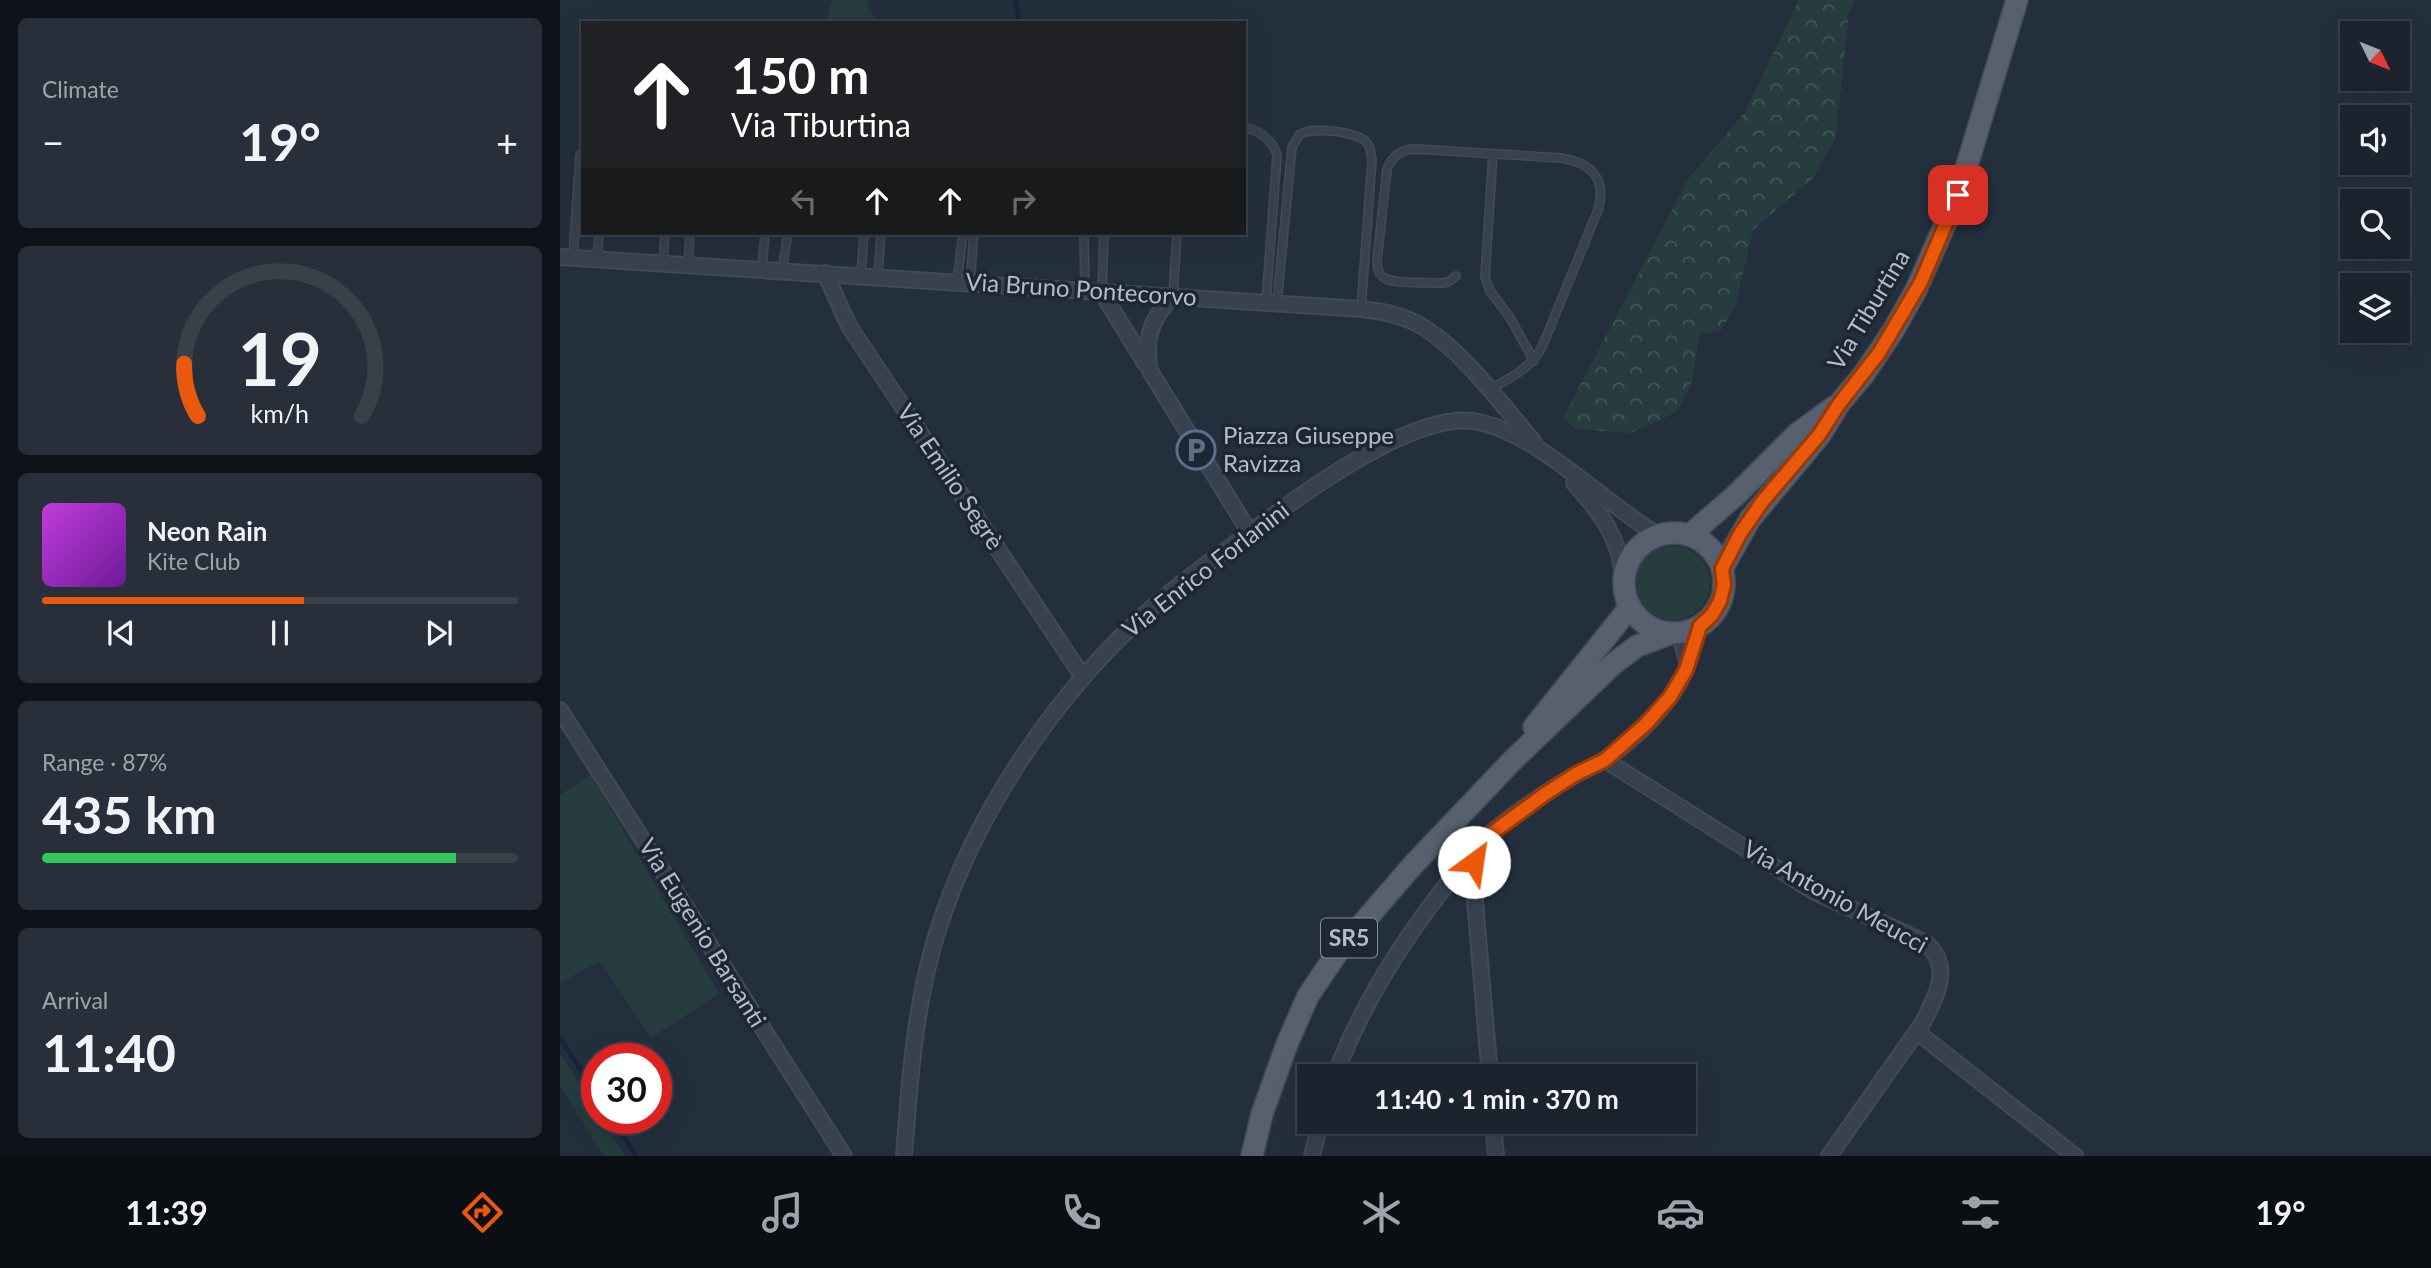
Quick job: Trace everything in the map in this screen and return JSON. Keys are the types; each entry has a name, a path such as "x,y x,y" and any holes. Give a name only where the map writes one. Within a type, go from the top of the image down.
{"main road":[{"name":"Via Tiburtina","path":"1700,626 1712,615 1720,601 1724,585 1722,569 1750,519 1819,435 1839,404 1864,374 1921,282 1969,163 2017,0"},
{"name":"Via Tiburtina","path":"1690,535 1737,494 1804,427 1839,404"},
{"path":"1676,633 1647,626 1629,607 1623,579 1634,552 1658,535 1690,535 1704,543 1715,554 1722,569"},
{"name":"SR5","path":"1512,761 1552,702 1629,607"},
{"name":"SR5","path":"1252,1156 1262,1114 1301,1011 1317,982 1352,934 1512,761 1612,665 1637,646 1700,626"}],"street":[{"name":"Via Bruno Pontecorvo","path":"567,257 1085,290 1389,313 1420,325 1457,354 1584,495 1611,532 1622,560 1623,579"},
{"name":"Via Emilio Segrè","path":"825,273 849,326 1083,677"},
{"path":"1102,292 1250,533"},
{"path":"1150,371 1146,350 1152,325 1159,311 1172,296"},
{"name":"Via Enrico Forlanini","path":"904,1156 912,1052 924,984 940,922 966,860 997,800 1049,721 1083,677 1149,610 1298,497 1353,463 1409,434 1443,422 1469,421 1496,426 1545,454"},
{"name":"Via Bruno Pontecorvo","path":"1545,454 1633,520 1658,535"},
{"path":"1340,1064 1355,1029 1385,974 1427,910 1476,848 1515,814 1576,774 1605,760 1660,709 1677,687 1688,664 1700,626"},
{"path":"1676,633 1688,664"},
{"name":"Via Eugenio Barsanti","path":"560,710 844,1156"},
{"name":"Via Antonio Meucci","path":"1605,760 1813,891 1926,943 1934,950 1940,961 1938,992 1917,1032 1829,1156"},
{"path":"1476,848 1475,902 1489,1064"},
{"path":"1917,1032 2075,1156"},
{"path":"1312,1156 1317,1134"},
{"path":"1494,1134 1496,1156"}],"lane":[{"path":"1246,128 1268,139 1277,155 1272,303"},
{"path":"1272,303 1292,147 1300,134 1312,130 1358,136 1370,147 1372,160 1361,309"},
{"path":"1455,276 1442,283 1395,281 1385,279 1378,271 1387,169 1393,158 1409,149 1569,159 1589,168 1600,184 1598,210 1542,347 1534,361 1525,369 1489,390"},
{"path":"1493,154 1485,277 1490,291 1509,316 1534,361"},
{"path":"567,257 580,155"},
{"path":"597,258 599,235"},
{"path":"663,262 665,235"},
{"path":"688,264 690,235"},
{"path":"762,269 765,235"},
{"path":"782,270 788,235"},
{"path":"860,275 864,235"},
{"path":"878,277 881,235"},
{"path":"963,235 963,282"},
{"path":"963,282 974,235"},
{"path":"1084,235 1085,290"},
{"path":"1102,292 1104,235"},
{"path":"1172,296 1177,235"}],"green space":[{"path":"832,0 867,0 875,21 827,21"},
{"path":"1799,0 1855,0 1849,13 1835,139 1813,178 1753,230 1735,307 1721,330 1700,335 1692,381 1677,412 1630,433 1575,429 1563,418 1688,179 1745,112"},
{"path":"1673,546 1687,549 1699,557 1707,569 1710,583 1707,597 1699,609 1687,617 1673,620 1659,617 1647,609 1639,597 1636,583 1639,569 1647,557 1659,549"},
{"path":"591,775 719,994 651,1038 600,961 560,983 560,795"},
{"path":"560,1053 581,1086 581,1119 560,1086"},
{"path":"590,1134 611,1134 625,1156 604,1156"}],"waterway":[{"path":"1015,0 1020,21"},
{"path":"560,1038 581,1070"},
{"path":"622,1134 636,1156"}],"place":[{"name":"Piazza Giuseppe Ravizza","path":"1196,450"}],"route":[{"path":"1474,862 1476,848 1492,833 1545,794 1576,774 1605,760 1646,724 1670,697 1686,670 1700,626 1712,615 1720,601 1724,585 1722,569 1740,534 1762,502 1819,435 1839,404 1879,353 1921,282 1958,195"}]}
